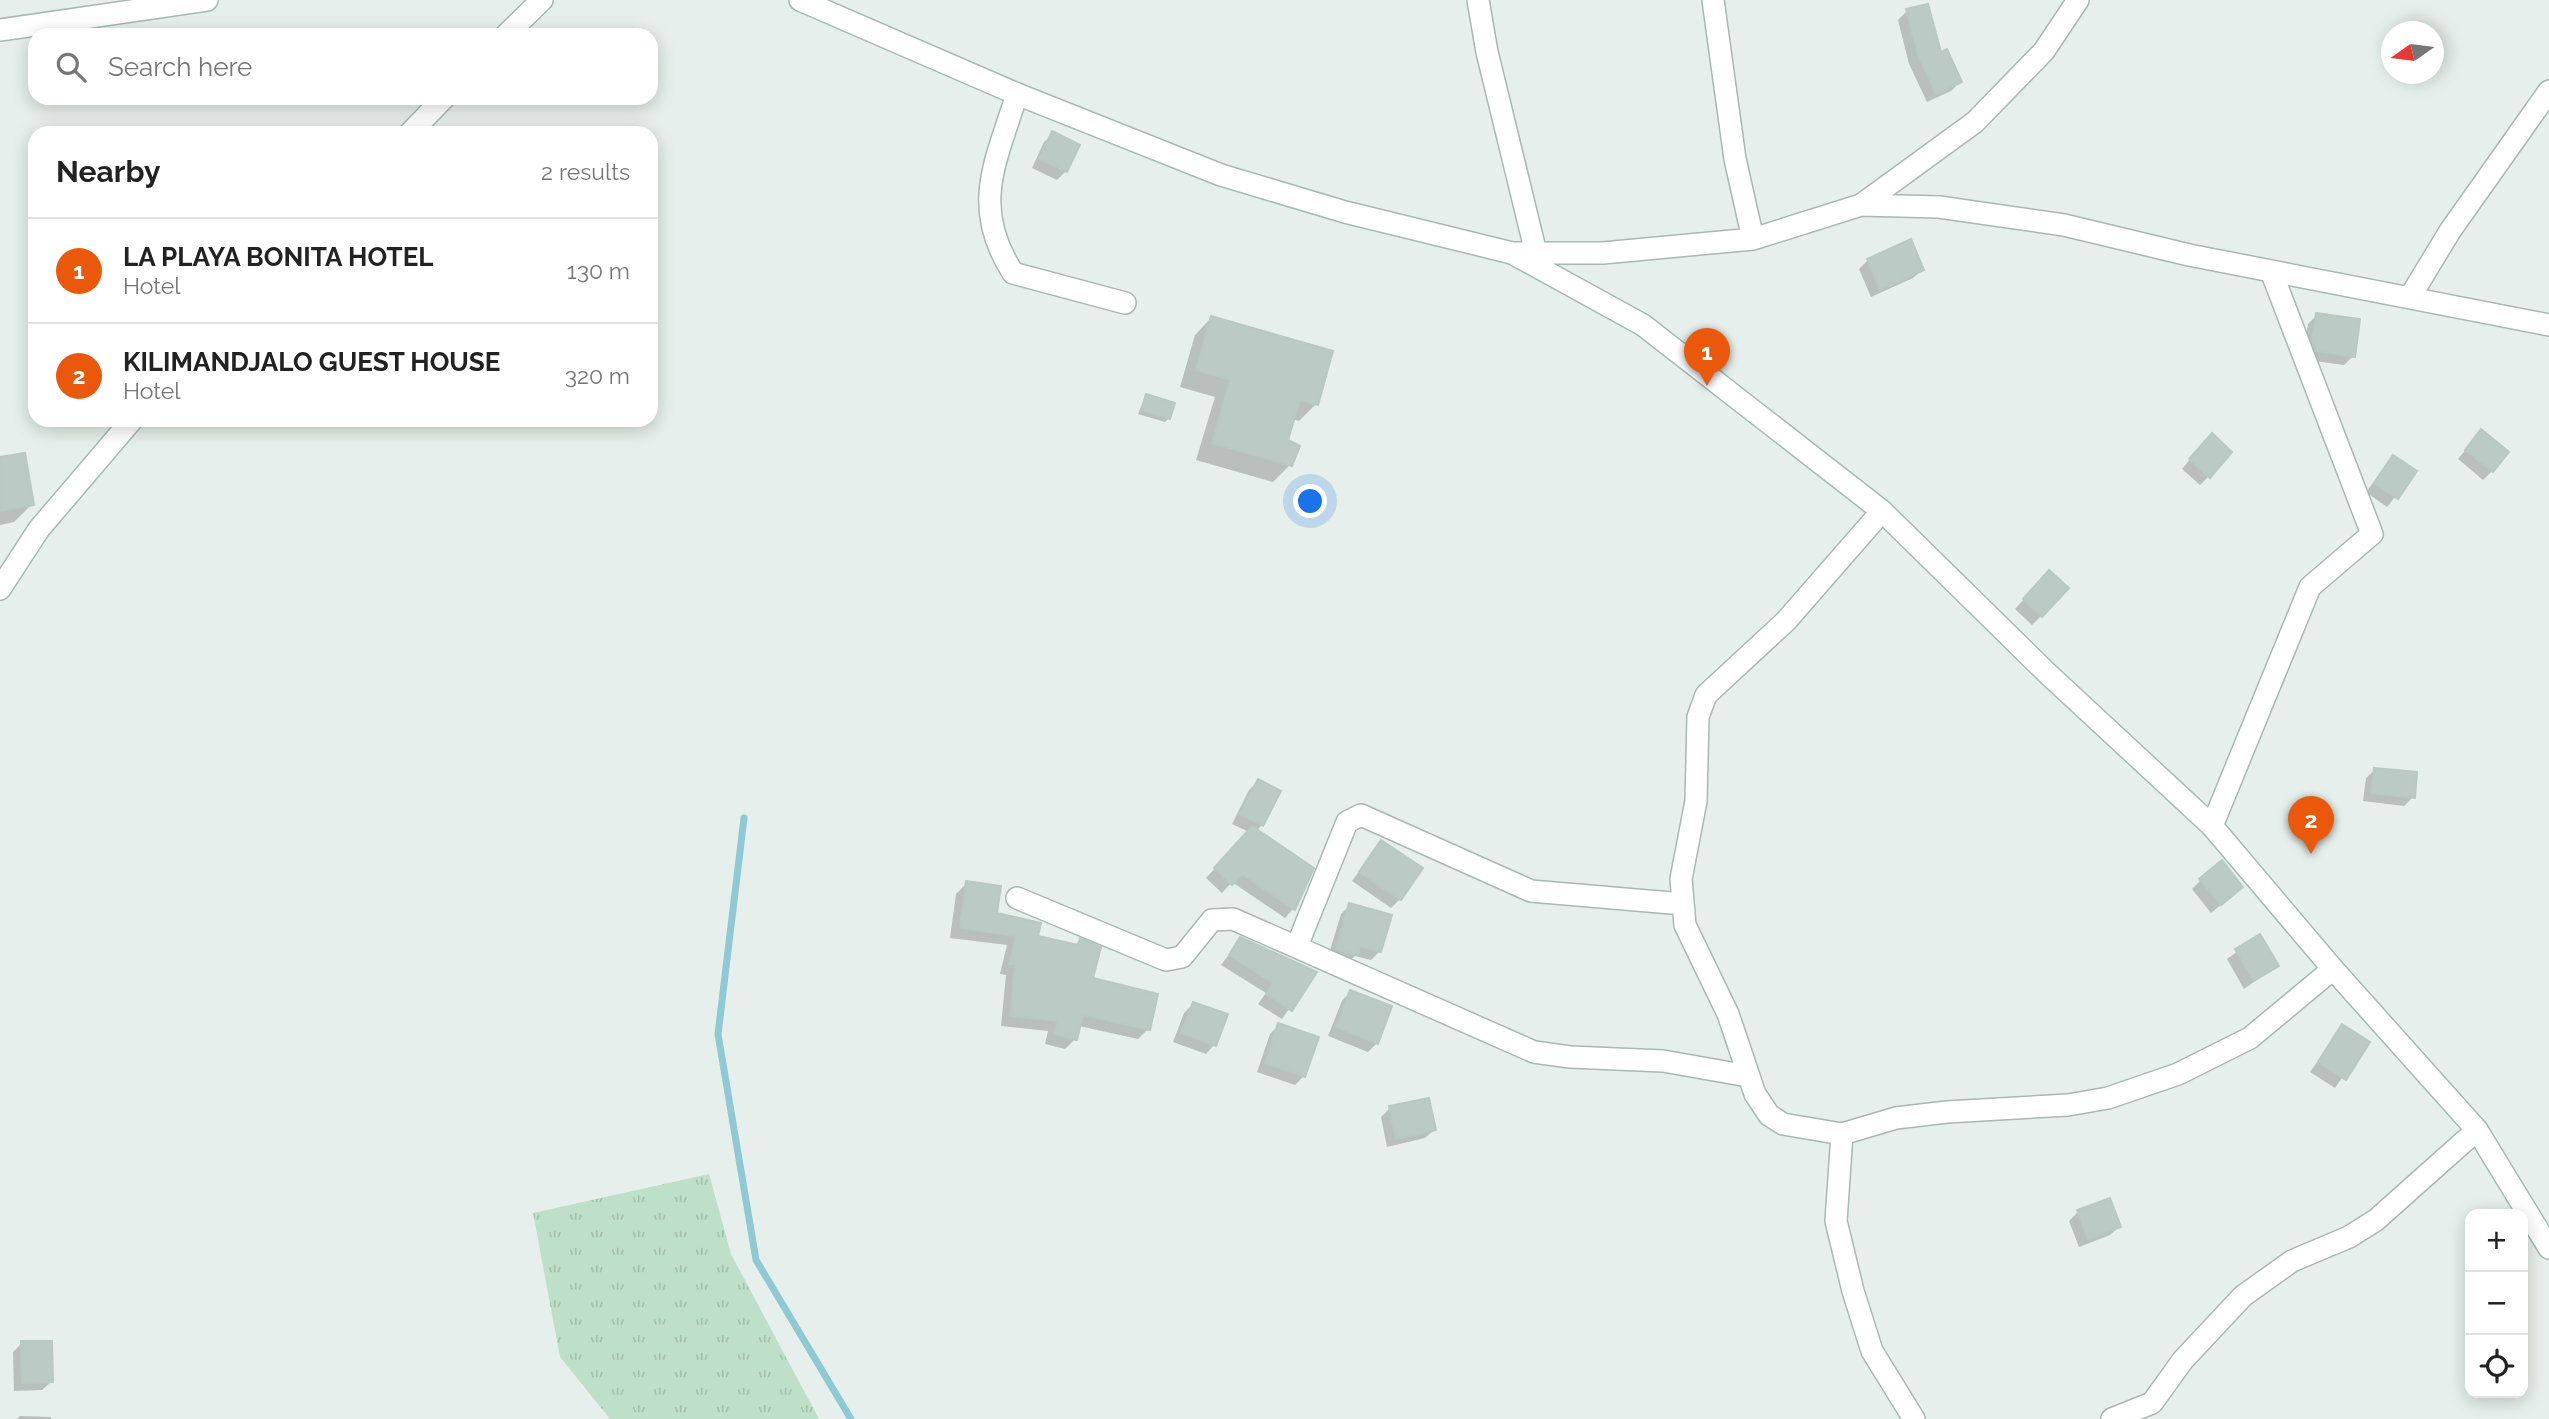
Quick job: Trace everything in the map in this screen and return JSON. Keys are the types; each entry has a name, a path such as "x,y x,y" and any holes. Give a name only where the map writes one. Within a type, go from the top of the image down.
{"street":[{"path":"0,30 208,0"},
{"path":"513,28 542,0"},
{"path":"800,0 1017,94 1221,174 1345,212 1512,253 1602,253 1754,239 1861,205 1975,122 2044,51 2078,0"},
{"path":"1478,0 1487,52 1536,253"},
{"path":"1713,0 1735,159 1754,239"},
{"path":"2055,34 2095,0"},
{"path":"2410,297 2450,231 2549,91"},
{"path":"1017,94 988,186 990,222 1001,254 1013,273 1125,303"},
{"path":"417,126 437,105"},
{"path":"1861,205 1939,207 2005,214 2271,271 2549,325"},
{"path":"1512,253 1643,325 1882,511 2047,673 2212,826 2333,969 2477,1130 2549,1248"},
{"path":"2212,826 2310,587 2372,534 2271,271"},
{"path":"0,589 39,529 126,427"},
{"path":"1882,511 1786,621 1700,704 1696,801 1681,879 1685,925 1727,1014 1755,1094 1769,1115 1783,1124 1842,1134 1896,1118 1947,1112 2068,1105 2138,1089 2178,1074 2250,1038 2333,969"},
{"path":"1297,946 1347,822 1361,815 1531,891 1682,904"},
{"path":"1017,898 1166,960 1182,957 1212,920 1222,918 1248,923 1534,1052 1570,1057 1664,1061 1748,1076"},
{"path":"2112,1419 2154,1411 2183,1360 2243,1296 2292,1261 2349,1237 2376,1220 2477,1130"},
{"path":"1842,1134 1836,1220 1856,1303 1872,1351 1914,1419"}],"green space":[{"path":"709,1174 731,1254 819,1419 610,1419 560,1357 533,1213"}],"building":[{"path":"1928,4 1941,52 1947,49 1962,82 1936,94 1918,55 1906,9"},
{"path":"1052,131 1080,145 1067,172 1039,159"},
{"path":"1911,239 1924,270 1880,290 1867,259"},
{"path":"2316,313 2360,319 2355,357 2316,351 2312,342"},
{"path":"1211,316 1333,351 1318,405 1300,400 1288,440 1300,446 1292,466 1212,443 1230,380 1196,370"},
{"path":"1146,394 1175,403 1170,419 1141,410"},
{"path":"2481,429 2509,452 2493,472 2465,450"},
{"path":"2212,433 2232,452 2210,478 2189,459"},
{"path":"25,453 34,505 0,511 0,457"},
{"path":"2393,455 2417,471 2398,499 2374,483"},
{"path":"2049,570 2069,588 2042,617 2023,599"},
{"path":"2374,768 2417,772 2415,798 2371,793"},
{"path":"1258,779 1281,791 1263,826 1240,814"},
{"path":"1252,826 1314,868 1295,910 1242,874 1232,885 1214,868"},
{"path":"1381,840 1423,868 1401,900 1359,872"},
{"path":"2222,860 2243,887 2221,905 2199,879"},
{"path":"966,881 1001,886 997,913 1041,923 1038,936 1078,945 1080,938 1101,947 1093,978 1158,994 1150,1030 1083,1015 1077,1040 1054,1034 1057,1021 1010,1016 1015,965 1009,964 1016,936 960,928"},
{"path":"1349,903 1392,915 1381,952 1360,946 1358,955 1336,949"},
{"path":"2260,934 2279,966 2254,981 2235,949"},
{"path":"1240,937 1317,972 1292,1011 1266,994 1273,983 1229,955"},
{"path":"1350,990 1392,1006 1378,1044 1336,1027"},
{"path":"1193,1002 1228,1014 1216,1046 1181,1033"},
{"path":"1278,1023 1319,1037 1305,1077 1265,1063"},
{"path":"2342,1024 2370,1042 2346,1080 2318,1062"},
{"path":"1429,1098 1436,1130 1396,1139 1389,1106"},
{"path":"2110,1198 2121,1227 2088,1239 2077,1210"},
{"path":"21,1341 52,1341 53,1382 22,1383"}],"waterway":[{"path":"744,818 718,1034 756,1260 851,1419"}],"place":[{"name":"LA PLAYA BONITA HOTEL","path":"1707,386"},
{"name":"KILIMANDJALO GUEST HOUSE","path":"2311,854"}]}
